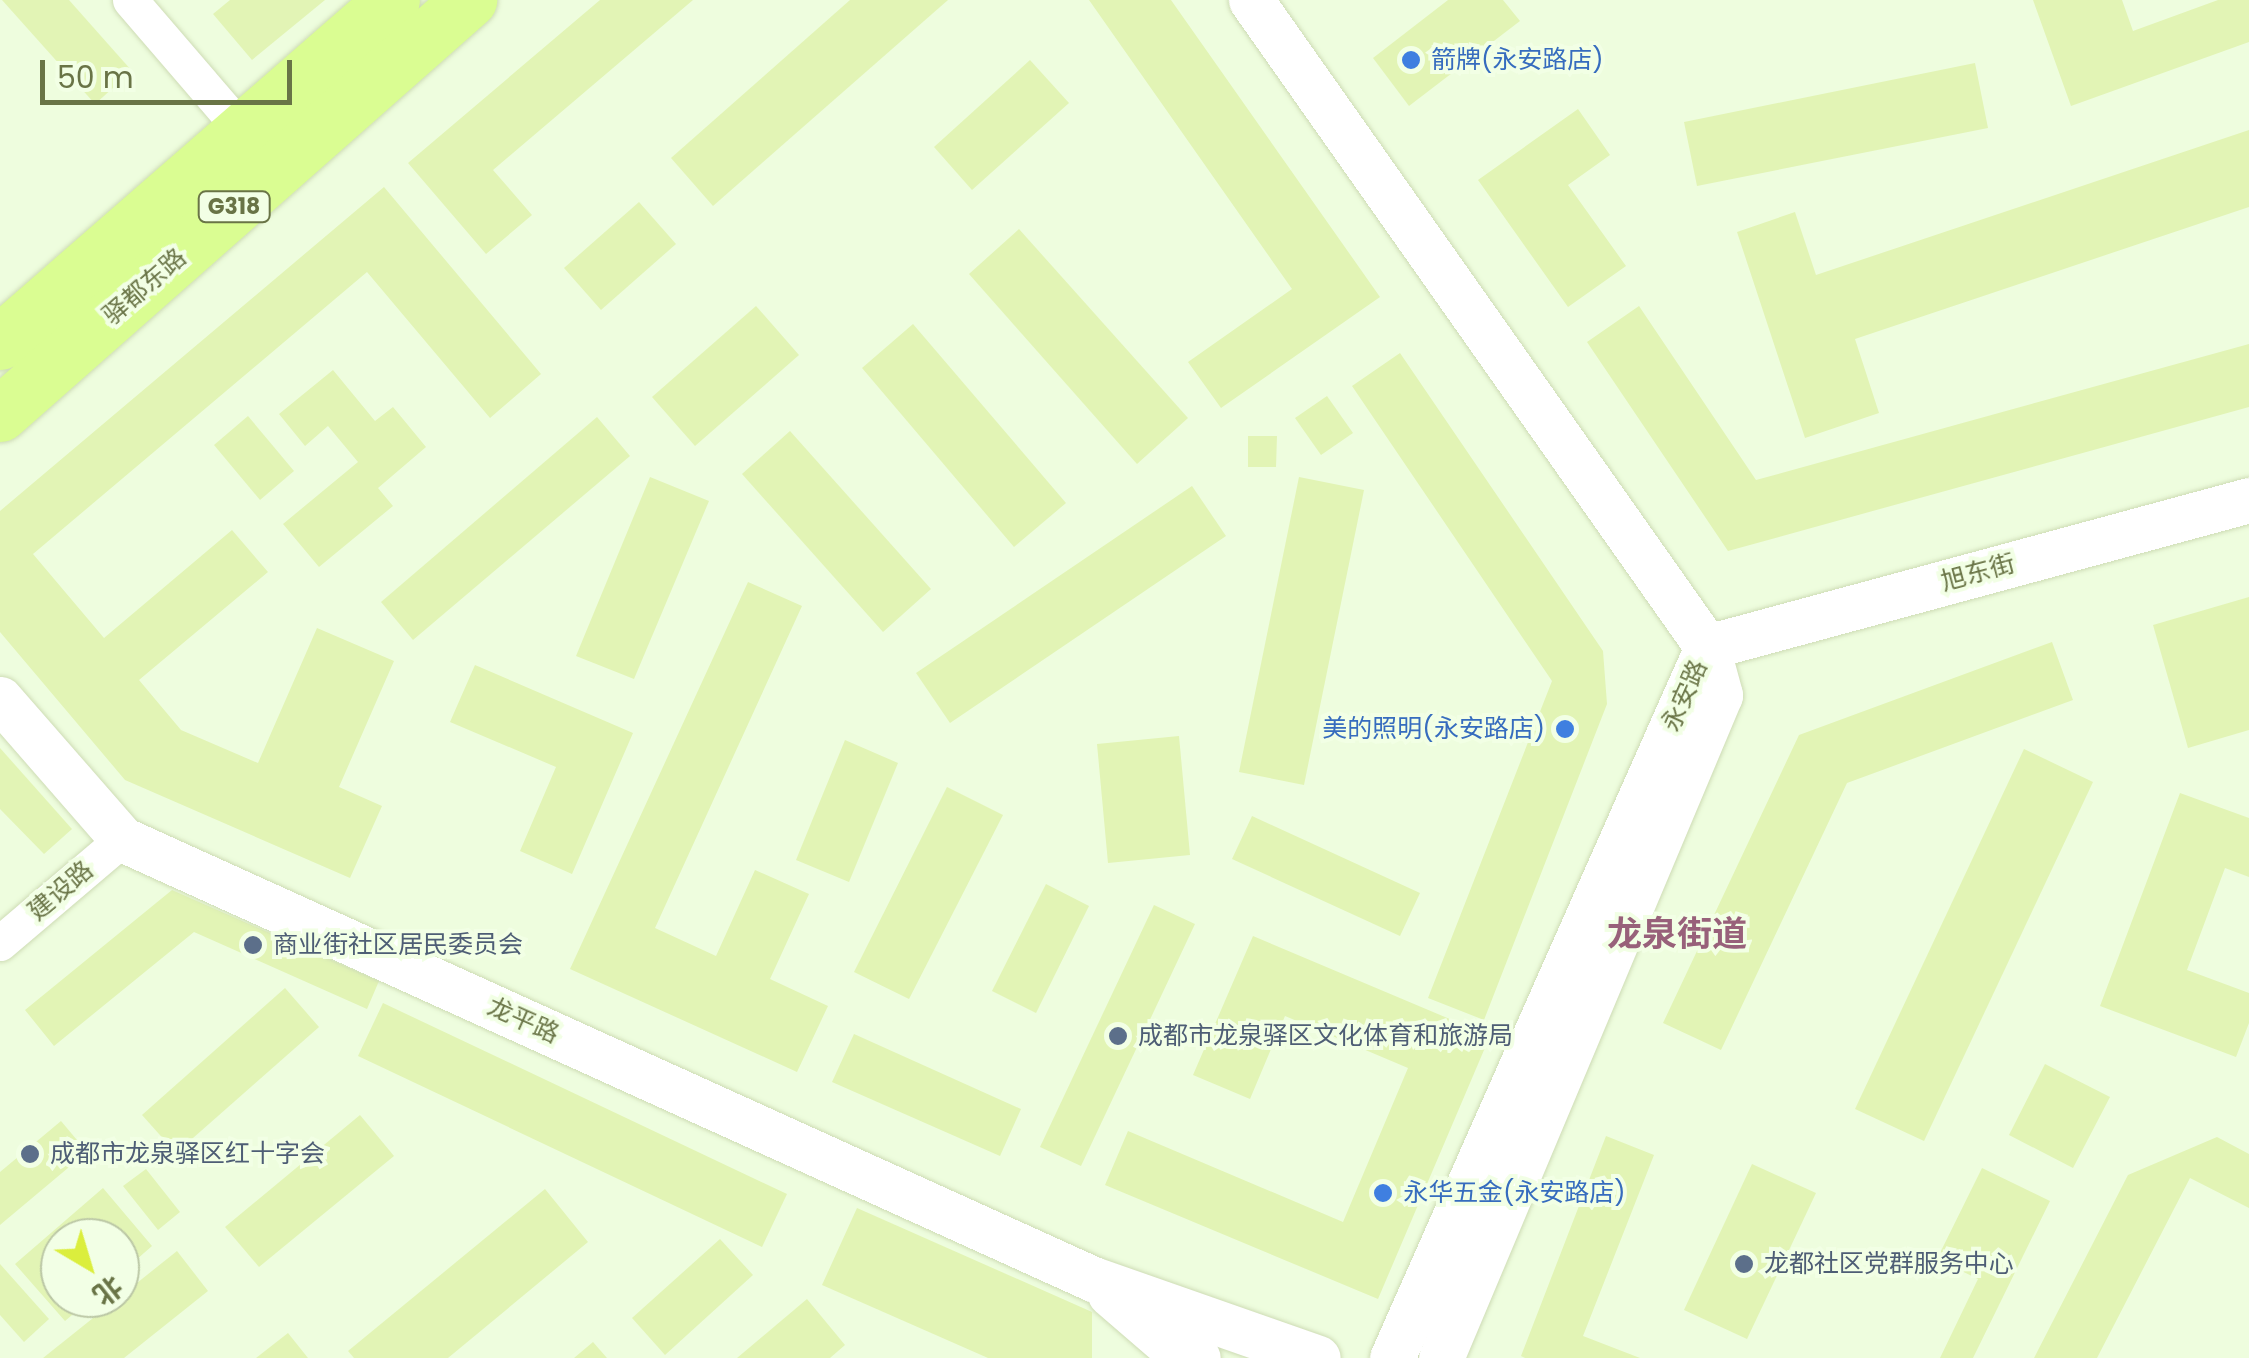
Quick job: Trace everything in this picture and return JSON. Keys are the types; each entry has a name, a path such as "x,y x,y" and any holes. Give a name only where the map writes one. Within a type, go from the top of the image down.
{"highway":[{"name":"G318","path":"0,342 392,0"},
{"name":"驿都东路","path":"0,414 469,0"}],"street":[{"path":"130,0 242,130"},
{"name":"永安路","path":"1252,0 1707,646 1392,1358"},
{"name":"旭东街","path":"1707,646 2249,500"},
{"path":"1440,1358 1720,695 1707,646"},
{"name":"龙平路","path":"0,699 122,839 1093,1280 1318,1358"},
{"name":"建设路","path":"0,943 122,839"},
{"name":"龙平路","path":"1093,1280 1180,1355"}],"building":[{"path":"2,0 69,0 132,71 95,104"},
{"path":"230,0 325,0 252,60 213,14"},
{"path":"600,0 693,0 493,170 532,215 486,254 408,163"},
{"path":"850,0 948,0 713,206 671,158"},
{"path":"1089,0 1171,0 1380,297 1221,408 1188,362 1292,289"},
{"path":"1448,0 1503,0 1520,21 1409,106 1373,58"},
{"path":"2033,0 2122,0 2133,31 2218,0 2249,0 2249,42 2071,106"},
{"path":"1030,60 1069,103 972,190 934,147"},
{"path":"1975,63 1988,128 1697,186 1684,122"},
{"path":"1578,109 1610,155 1568,185 1626,266 1568,307 1478,180"},
{"path":"2249,130 2249,207 1855,339 1879,413 1805,438 1737,232 1795,212 1816,275"},
{"path":"384,187 541,374 490,418 367,272 33,554 104,638 232,530 268,572 139,680 181,730 258,763 317,628 394,661 339,787 382,806 350,878 125,780 0,632 0,511"},
{"path":"639,202 676,244 601,310 564,268"},
{"path":"1019,229 1188,418 1137,464 969,274"},
{"path":"756,306 799,355 695,446 652,397"},
{"path":"1639,306 1756,480 2249,344 2249,407 1728,551 1587,342"},
{"path":"913,324 1066,503 1014,547 862,368"},
{"path":"1400,353 1603,651 1607,704 1484,1020 1428,998 1552,681 1352,386"},
{"path":"333,370 375,421 393,407 426,447 378,488 393,506 319,567 283,524 358,462 328,426 305,446 279,414"},
{"path":"1327,396 1353,433 1321,455 1295,418"},
{"path":"248,416 294,471 260,500 214,445"},
{"path":"597,417 630,456 413,640 381,602"},
{"path":"790,431 931,589 883,632 742,474"},
{"path":"1248,436 1277,436 1276,467 1248,467"},
{"path":"650,477 709,501 634,679 576,656"},
{"path":"1299,477 1364,490 1304,785 1239,772"},
{"path":"1192,486 1226,536 950,723 916,673"},
{"path":"748,582 802,606 655,928 716,956 755,870 809,894 770,979 828,1006 797,1072 570,969"},
{"path":"2249,597 2249,730 2188,748 2153,625"},
{"path":"2052,642 2073,700 1847,783 1721,1050 1663,1023 1799,735"},
{"path":"475,665 633,733 572,874 520,851 556,767 450,722"},
{"path":"1179,736 1190,855 1108,863 1097,744"},
{"path":"845,740 898,763 849,882 796,860"},
{"path":"0,748 72,829 44,854 0,809"},
{"path":"2024,749 2093,782 1924,1141 1855,1109"},
{"path":"947,787 1003,815 909,999 854,972"},
{"path":"2180,793 2249,818 2249,877 2225,868 2187,970 2249,993 2249,1023 2236,1057 2100,1006"},
{"path":"1252,816 1420,893 1400,936 1232,859"},
{"path":"1046,884 1089,906 1036,1013 992,991"},
{"path":"172,890 379,981 367,1009 194,932 54,1046 25,1010"},
{"name":"成都市龙泉驿区文化体育和旅游局","path":"1154,905 1195,924 1081,1166 1040,1147"},
{"path":"1253,936 1490,1036 1378,1299 1105,1185 1128,1131 1343,1222 1408,1068 1285,1016 1250,1099 1193,1075"},
{"path":"285,988 319,1027 176,1153 142,1115"},
{"path":"383,1003 787,1194 762,1247 358,1056"},
{"path":"854,1034 1021,1109 1000,1156 832,1082"},
{"path":"2045,1064 2110,1097 2073,1168 2009,1135"},
{"path":"360,1115 394,1156 259,1267 225,1227"},
{"path":"61,1121 87,1152 0,1225 0,1172"},
{"path":"1606,1136 1654,1155 1583,1336 1640,1358 1525,1358 1521,1356"},
{"path":"2217,1137 2249,1154 2249,1208 2190,1178 2097,1358 2034,1358 2128,1175"},
{"path":"1752,1164 1816,1193 1747,1339 1684,1310"},
{"path":"1982,1168 2050,1201 1973,1358 1940,1358 1978,1279 1937,1259"},
{"path":"146,1169 180,1212 158,1230 123,1186"},
{"path":"103,1188 128,1218 68,1218"},
{"path":"545,1189 588,1242 448,1358 354,1358 348,1351"},
{"path":"857,1208 1092,1312 1092,1358 988,1358 822,1285"},
{"path":"140,1232 152,1246 140,1256"},
{"path":"720,1239 753,1275 665,1355 632,1318"},
{"path":"40,1242 40,1292 15,1264"},
{"path":"177,1251 208,1291 124,1358 43,1358 93,1318 140,1318 140,1281"},
{"path":"0,1264 40,1309 40,1318 49,1319 24,1342 0,1315"},
{"path":"807,1299 845,1345 830,1358 737,1358"},
{"path":"288,1333 308,1358 256,1358"},
{"path":"593,1342 607,1358 574,1358"}],"place":[{"name":"箭牌(永安路店)","path":"1411,60"},
{"name":"美的照明(永安路店)","path":"1565,729"},
{"name":"商业街社区居民委员会","path":"253,945"},
{"name":"成都市龙泉驿区文化体育和旅游局","path":"1118,1036"},
{"name":"成都市龙泉驿区红十字会","path":"30,1154"},
{"name":"永华五金(永安路店)","path":"1383,1193"},
{"name":"龙都社区党群服务中心","path":"1744,1264"}],"district":[{"name":"龙泉街道","path":"1677,934"}]}
